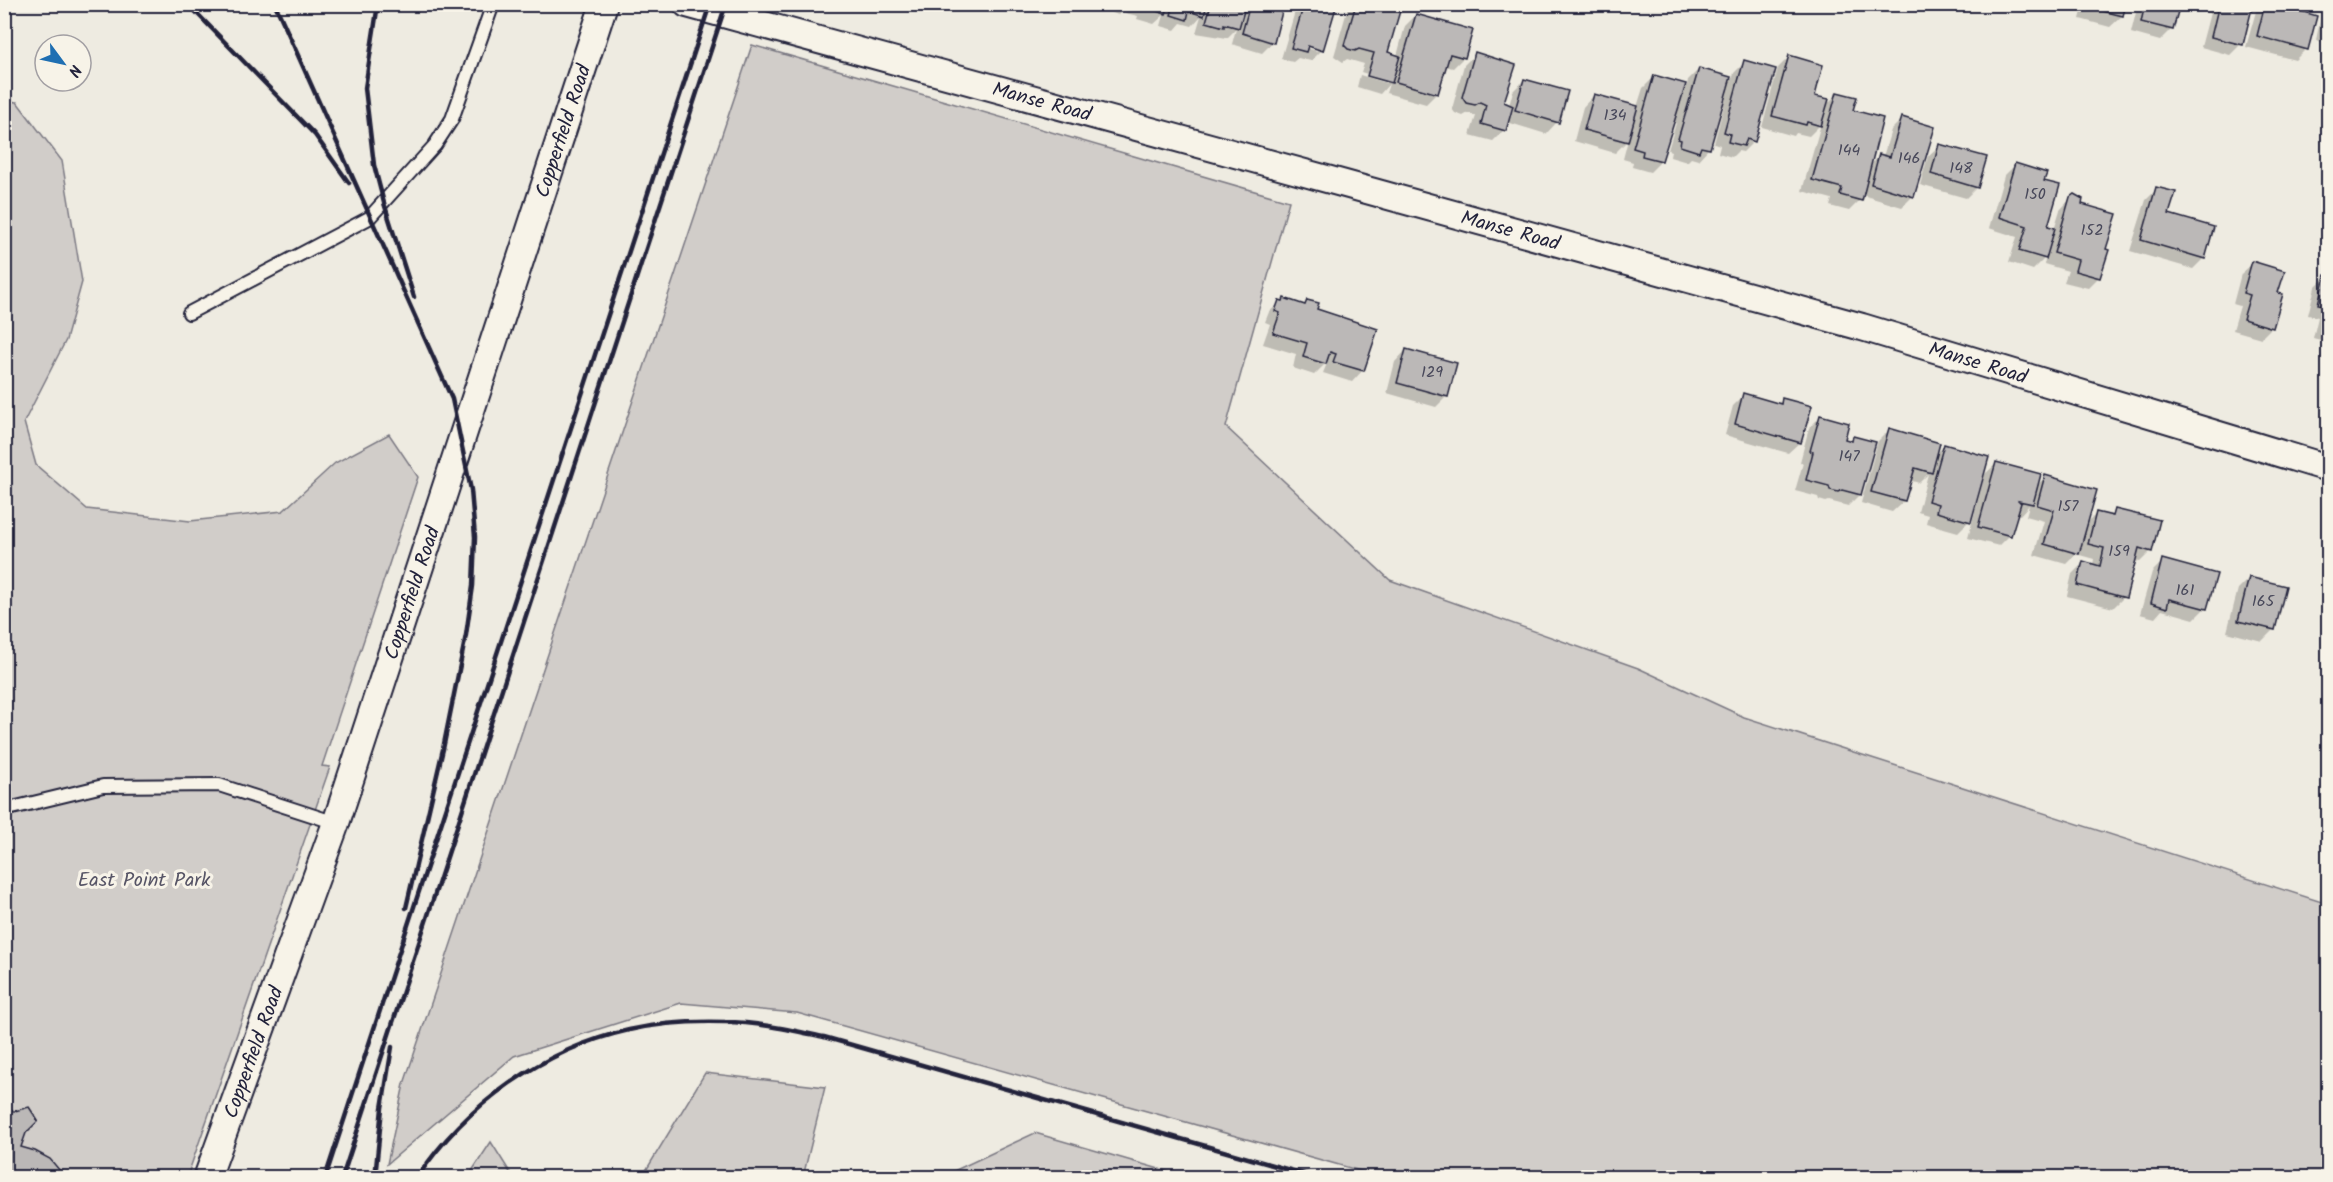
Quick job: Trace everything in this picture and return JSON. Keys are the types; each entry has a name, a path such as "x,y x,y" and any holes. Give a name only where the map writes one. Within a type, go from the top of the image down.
{"street":[{"name":"Copperfield Road","path":"207,1178 336,823 604,4"},
{"name":"Manse Road","path":"687,4 1862,327 2328,468"}],"lane":[{"path":"189,313 369,218 435,146 452,119 493,4"},
{"path":"4,810 103,786 219,785 336,823"}],"green space":[{"path":"752,45 1289,201 1226,427 1390,580 1638,668 1744,717 2328,904 2328,1177 1382,1177 797,1013 681,1003 514,1056 387,1164 404,1084"},
{"name":"East Point Park","path":"5,101 17,102 62,161 82,282 66,340 24,422 36,465 87,509 190,521 283,511 335,463 389,434 418,477 322,766 330,767 187,1177 5,1178"},
{"path":"705,1073 825,1087 803,1177 642,1177"},
{"path":"1035,1133 1187,1177 941,1177"},
{"path":"491,1142 513,1177 468,1177"}],"building":[{"path":"1144,4 1169,4 1166,14 1147,8 1148,5"},
{"path":"1174,4 1207,4 1204,16 1189,11 1187,20 1171,15"},
{"path":"1211,4 1246,4 1239,28 1206,22"},
{"path":"1250,4 1284,4 1274,43 1242,33"},
{"path":"1304,4 1337,4 1323,51 1308,46 1306,52 1291,48"},
{"path":"1356,4 1402,4 1388,52 1400,56 1392,83 1367,76 1374,53 1359,49 1355,51 1344,45"},
{"path":"2091,4 2126,4 2123,16 2090,8"},
{"path":"2145,4 2180,4 2173,30 2141,22"},
{"path":"2219,4 2253,4 2243,45 2211,37"},
{"path":"2265,4 2298,4 2297,10 2317,16 2308,50 2257,36"},
{"path":"1416,14 1473,30 1465,58 1450,54 1438,94 1396,82"},
{"path":"1475,52 1516,65 1504,102 1513,106 1506,131 1481,124 1486,105 1480,102 1475,105 1466,103 1462,97"},
{"path":"1789,55 1823,65 1815,96 1829,99 1821,126 1807,122 1806,125 1772,116"},
{"path":"1744,60 1776,69 1755,142 1747,139 1744,146 1728,142 1730,134 1724,132"},
{"path":"1699,68 1731,77 1710,149 1701,147 1699,152 1680,146 1681,140 1678,139"},
{"path":"1654,75 1686,84 1662,161 1642,156 1643,151 1633,148"},
{"path":"1524,79 1568,91 1559,123 1515,110"},
{"path":"1837,92 1857,97 1853,110 1883,118 1862,201 1840,195 1842,188 1812,180"},
{"path":"1594,94 1638,106 1628,142 1584,130"},
{"path":"1902,117 1935,127 1914,197 1871,184 1879,154 1890,157"},
{"path":"1939,144 1987,157 1978,188 1931,174"},
{"path":"2015,163 2047,173 2044,181 2060,185 2048,226 2055,228 2046,259 2019,251 2027,226 1999,217"},
{"path":"2156,187 2176,192 2169,214 2214,227 2205,259 2141,240"},
{"path":"2074,194 2083,199 2082,204 2117,214 2100,278 2075,271 2078,260 2054,253 2070,197"},
{"path":"2252,261 2285,271 2278,293 2283,294 2273,328 2243,319 2250,295 2243,293"},
{"path":"2325,275 2328,275 2328,306 2318,304"},
{"path":"1284,298 1305,305 1307,300 1319,303 1317,309 1378,329 1364,371 1333,362 1336,354 1330,352 1326,364 1303,357 1307,343 1273,333 1280,313 1275,311 1279,300 1283,301"},
{"path":"2328,306 2328,328 2323,327"},
{"path":"1406,349 1457,363 1448,397 1397,383"},
{"path":"1743,393 1781,404 1782,398 1812,406 1801,443 1735,424"},
{"path":"1820,415 1849,423 1845,439 1852,441 1853,436 1876,442 1861,495 1842,490 1838,492 1830,490 1829,486 1806,480 1813,452 1810,451"},
{"path":"1889,428 1940,443 1932,473 1915,468 1905,501 1871,492"},
{"path":"1944,444 1989,457 1971,522 1936,512 1938,504 1928,501"},
{"path":"1996,462 2041,474 2033,504 2019,501 2021,503 2011,536 1978,527"},
{"path":"2045,475 2097,490 2079,554 2044,544 2054,510 2037,505"},
{"path":"2115,509 2160,520 2152,552 2139,548 2126,598 2077,585 2083,561 2100,566 2104,548 2088,544 2096,512 2113,516"},
{"path":"2162,559 2217,574 2207,609 2169,599 2167,608 2151,603"},
{"path":"2249,577 2286,586 2275,630 2238,621"},
{"path":"29,1107 38,1121 26,1133 21,1147 50,1159 66,1178 4,1178 4,1110 15,1111"}],"railway":[{"path":"188,4 315,135 349,183"},
{"path":"275,4 452,399 471,490 475,537 473,586 466,635 443,749 406,908"},
{"path":"378,4 365,88 374,165 414,297"},
{"path":"325,1178 710,4"},
{"path":"342,1178 726,4"},
{"path":"417,1178 436,1151 458,1127 483,1104 537,1066 597,1039 629,1030 689,1022 737,1022 824,1037 1318,1178"},
{"path":"375,1178 382,1108 392,1047"}]}
